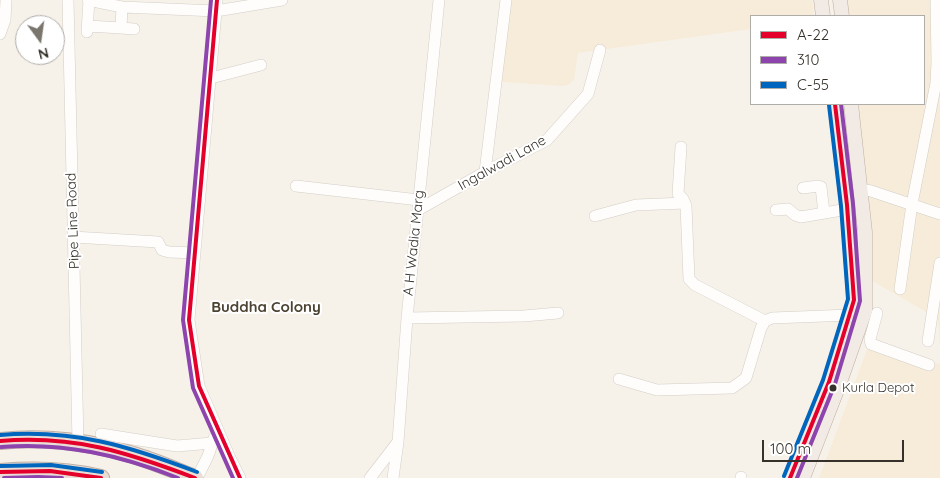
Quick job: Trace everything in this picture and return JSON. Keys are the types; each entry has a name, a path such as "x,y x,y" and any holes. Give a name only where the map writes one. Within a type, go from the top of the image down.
{"highway":[{"path":"0,441 45,440 78,442 132,455 196,478"},
{"path":"0,472 45,470 100,478"}],"main road":[{"path":"821,0 823,15"},
{"path":"840,0 842,15"},
{"path":"790,478 829,382 861,322 854,300 848,209 834,105"},
{"path":"803,478 865,311 865,242 851,105"}],"street":[{"path":"0,34 5,20 6,0"},
{"name":"Pipe Line Road","path":"68,0 78,442"},
{"path":"134,29 87,29 89,0 122,7 217,6 282,0"},
{"name":"A H Wadia Marg","path":"393,478 398,442 407,318 439,0"},
{"path":"485,172 506,0"},
{"path":"900,289 912,204 936,83 938,62 936,0"},
{"path":"217,6 189,320 200,386 240,478"},
{"path":"121,28 122,7"},
{"name":"Ingalwadi Lane","path":"418,205 547,140 588,94 600,50"},
{"path":"211,78 262,65"},
{"path":"681,147 678,194 685,203 689,279 695,285 765,321"},
{"path":"296,186 418,205"},
{"path":"803,188 821,187 824,213"},
{"path":"860,189 940,214"},
{"path":"595,216 636,204 685,203"},
{"path":"776,210 788,209 801,217 848,209"},
{"path":"73,237 158,242 162,250 195,253"},
{"path":"928,341 940,263"},
{"path":"407,318 524,316 558,313"},
{"path":"619,379 657,390 732,388 746,378 761,328 765,321 772,318 861,322 877,314"},
{"path":"861,322 873,346 929,365"},
{"path":"196,478 218,430"},
{"path":"100,434 177,446 212,443"},
{"path":"370,478 398,442"}],"shaded area":[{"path":"511,0 812,0 814,15 750,15 750,29 578,53 574,80 568,85 501,82"},
{"path":"843,0 940,0 940,349 938,319 869,279 852,105 925,105 925,15 844,15"},
{"path":"868,347 940,364 940,478 819,478"}],"transit line":[{"name":"310","path":"211,0 183,320 193,388 233,478"},
{"name":"A-22","path":"217,0 189,320 199,386 240,478"},
{"name":"C-55","path":"784,476 823,380 848,299 841,206 829,105"},
{"name":"A-22","path":"790,478 829,382 854,300 847,205 835,105"},
{"name":"310","path":"797,478 835,384 860,301 853,204 841,105"},
{"name":"C-55","path":"0,435 27,434 77,437 124,447 197,472"},
{"name":"A-22","path":"0,441 27,440 76,443 123,453 195,478"},
{"name":"310","path":"1,447 47,447 91,452 135,463 178,478"},
{"name":"C-55","path":"0,466 51,465 102,472"},
{"name":"A-22","path":"0,472 50,471 101,478"},
{"name":"310","path":"4,478 62,478"}],"place":[{"name":"Kurla Depot","path":"833,388"}],"district":[{"name":"Buddha Colony","path":"266,307"}]}
